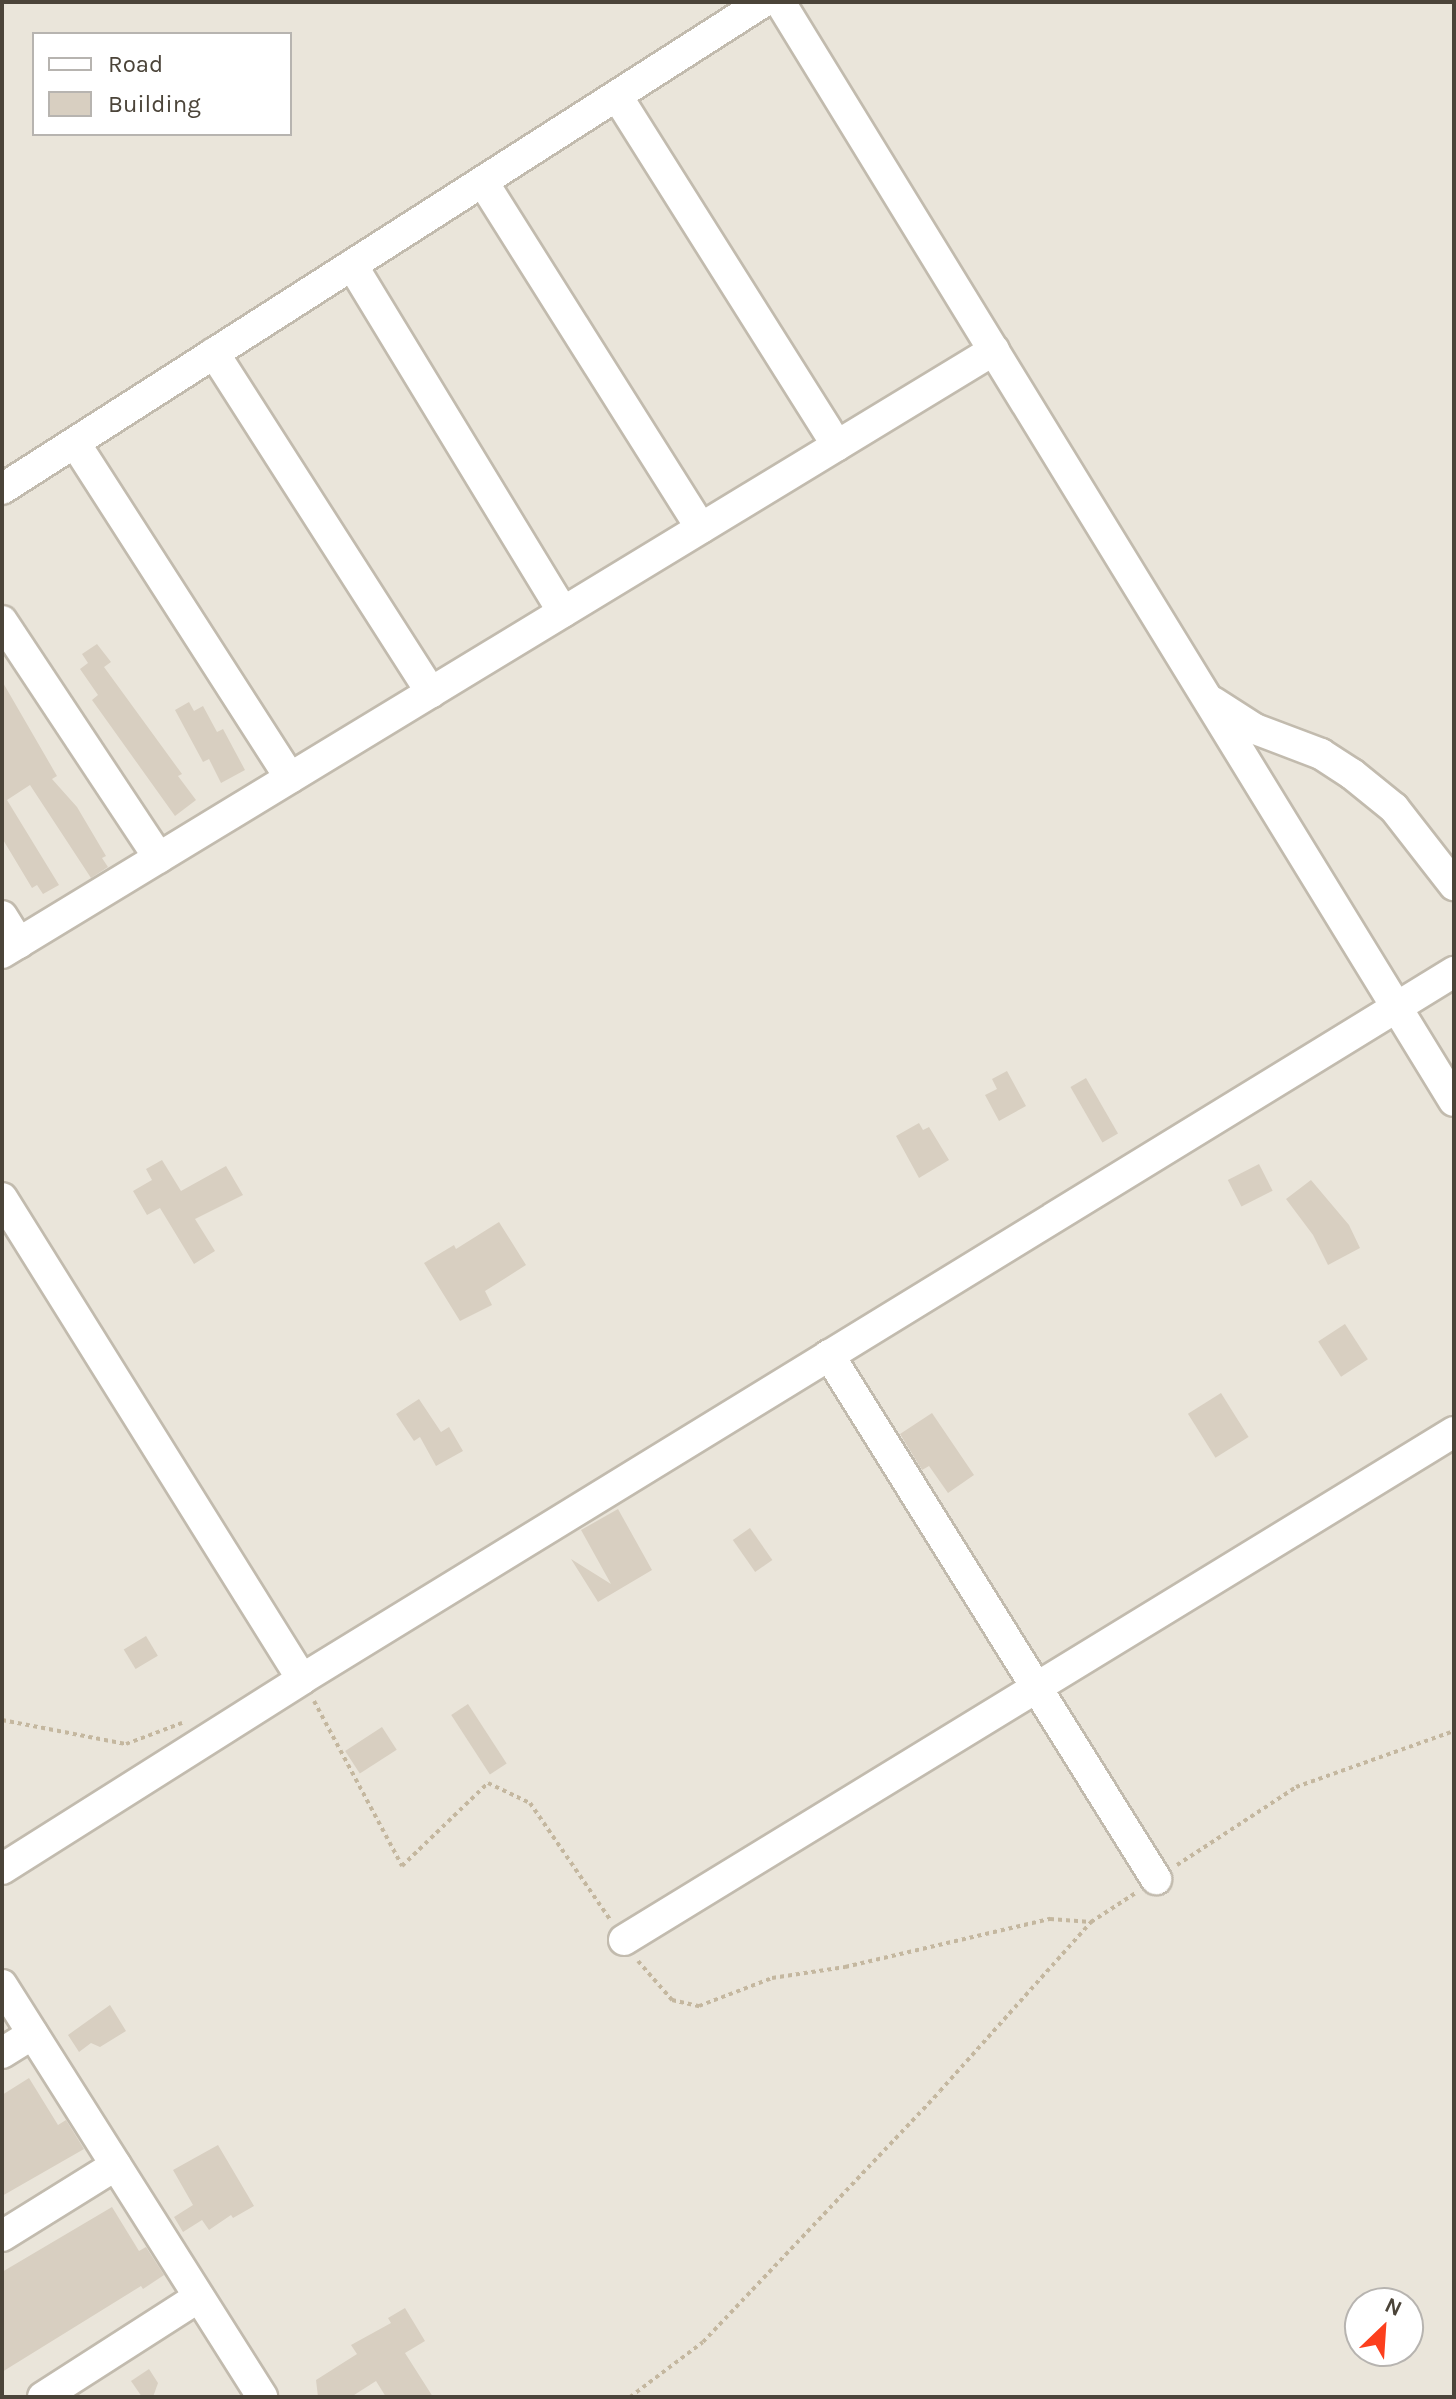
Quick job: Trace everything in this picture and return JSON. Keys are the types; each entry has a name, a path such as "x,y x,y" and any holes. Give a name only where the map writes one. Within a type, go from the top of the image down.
{"street":[{"path":"2,489 763,2"},
{"path":"780,2 1454,1101"},
{"path":"617,96 837,446"},
{"path":"483,182 701,528"},
{"path":"352,265 563,612"},
{"path":"2,916 11,948 994,350"},
{"path":"214,353 431,692"},
{"path":"75,443 290,778"},
{"path":"2,621 159,858"},
{"path":"1207,699 1255,729 1321,754 1352,774 1394,808 1454,885"},
{"path":"2,1869 302,1679 1454,972"},
{"path":"2,1198 302,1679"},
{"path":"829,1355 1156,1879"},
{"path":"624,1940 1454,1432"},
{"path":"2,1985 262,2397"},
{"path":"2,2053 33,2034"},
{"path":"2,2236 116,2165"},
{"path":"43,2397 199,2297"}],"path":[{"path":"302,1679 402,1866 488,1783 530,1803 650,1978 672,2000 699,2006 772,1978 845,1967 1050,1919 1091,1922"},
{"path":"2,1720 126,1744 185,1722"},
{"path":"630,2397 703,2342 940,2091 1091,1922 1296,1787 1454,1731"}],"shaded area":[{"path":"2,2 1454,2 1454,2397 2,2397"}],"building":[{"path":"97,644 111,662 104,667 182,774 178,776 196,800 175,816 92,700 98,695 80,669 88,663 82,654"},
{"path":"2,681 57,776 52,779 77,807 106,856 102,858 108,867 91,878 30,785 7,800 59,885 43,894 37,885 32,888 2,838"},
{"path":"189,702 194,711 203,706 217,732 223,729 245,770 221,783 209,759 203,762 175,710"},
{"path":"1007,1071 1026,1106 999,1121 985,1095 997,1089 992,1079"},
{"path":"1086,1078 1118,1133 1102,1142 1070,1087"},
{"path":"919,1123 923,1130 929,1127 949,1160 919,1178 896,1136"},
{"path":"162,1160 181,1191 226,1166 243,1195 195,1219 215,1251 194,1264 160,1208 147,1215 133,1191 152,1180 146,1169"},
{"path":"1259,1164 1273,1191 1241,1207 1228,1180"},
{"path":"1311,1180 1349,1225 1360,1248 1328,1265 1313,1235 1286,1199"},
{"path":"499,1222 526,1265 485,1291 492,1305 460,1321 424,1263 454,1245 456,1249"},
{"path":"1345,1324 1368,1359 1341,1377 1318,1341"},
{"path":"1221,1393 1249,1437 1215,1458 1188,1414"},
{"path":"419,1399 441,1432 449,1427 463,1451 436,1466 420,1437 414,1441 396,1414"},
{"path":"932,1413 974,1475 948,1493 929,1466 922,1470 900,1434"},
{"path":"618,1509 652,1570 598,1602 571,1559 611,1584 581,1530"},
{"path":"750,1528 772,1560 755,1572 733,1540"},
{"path":"146,1636 158,1656 136,1669 124,1649"},
{"path":"468,1704 507,1764 490,1774 451,1715"},
{"path":"382,1727 397,1750 360,1774 345,1751"},
{"path":"110,2005 126,2031 100,2047 91,2043 79,2052 68,2035"},
{"path":"29,2078 58,2125 66,2120 84,2149 2,2196 2,2095"},
{"path":"218,2145 254,2206 233,2218 231,2215 209,2230 202,2220 183,2232 174,2217 193,2205 173,2170"},
{"path":"112,2207 139,2251 146,2247 164,2275 2,2372 2,2272"},
{"path":"405,2308 425,2341 405,2353 433,2397 386,2397 376,2381 351,2397 318,2397 316,2380 357,2354 351,2345 391,2323 388,2318"},
{"path":"149,2369 158,2383 153,2397 142,2397 131,2381"}]}
